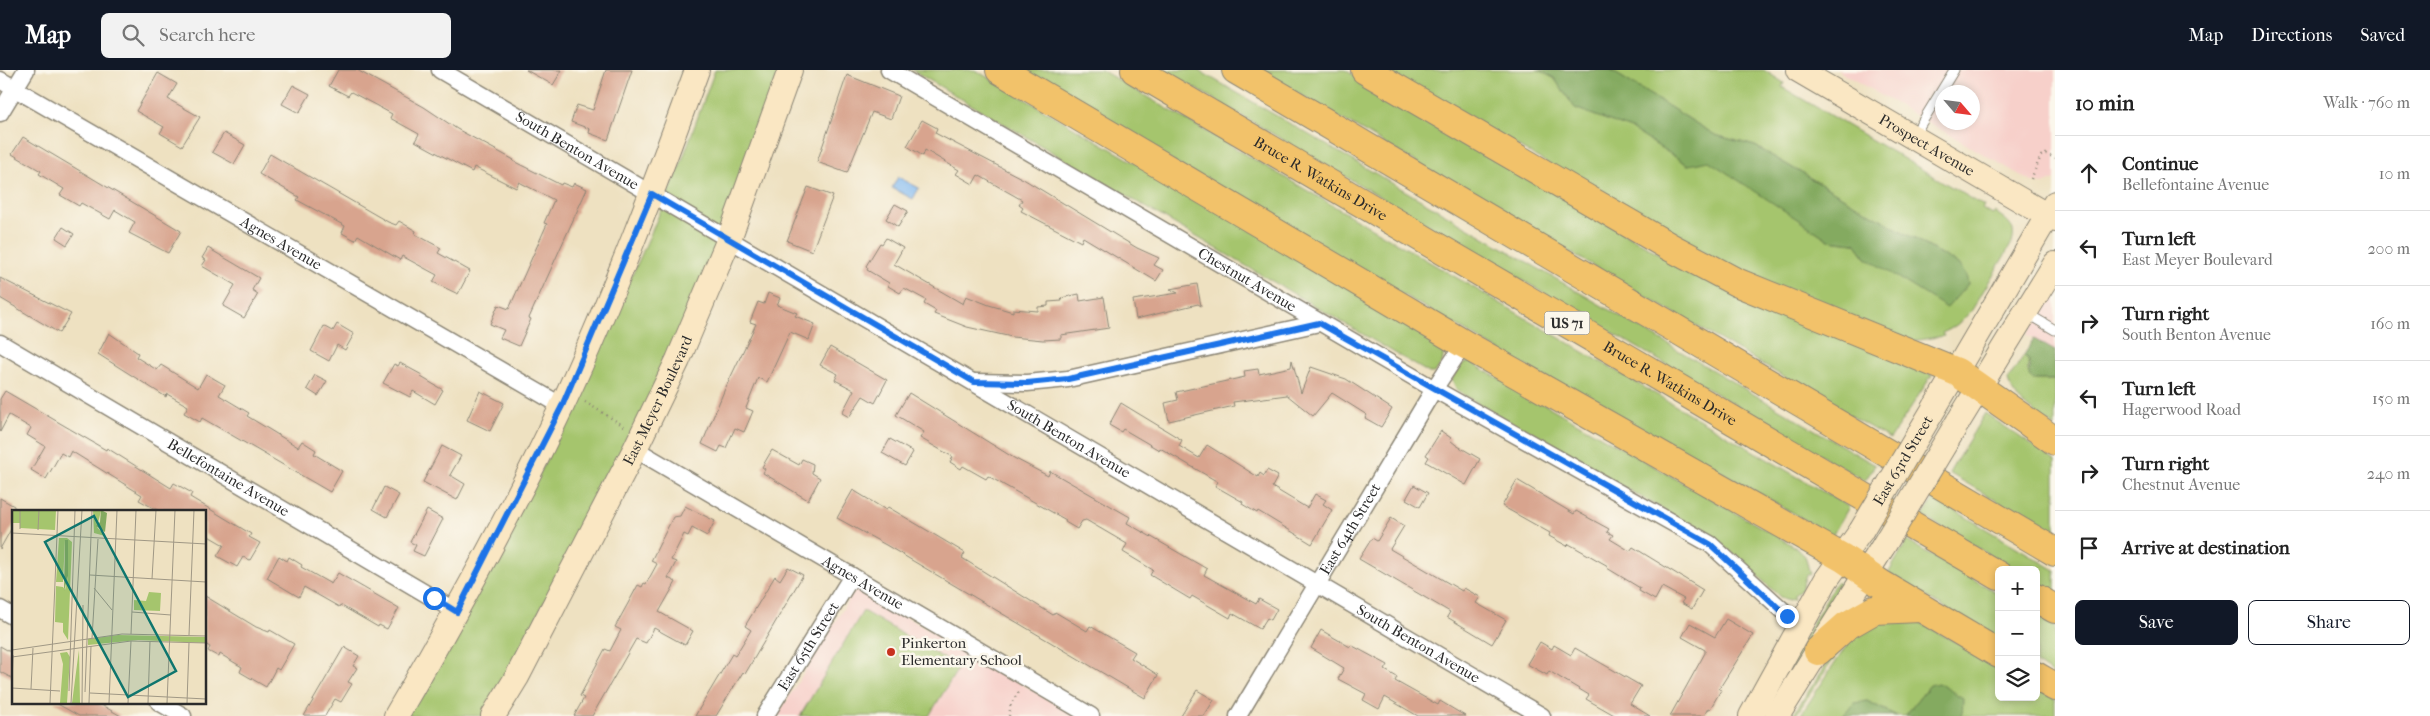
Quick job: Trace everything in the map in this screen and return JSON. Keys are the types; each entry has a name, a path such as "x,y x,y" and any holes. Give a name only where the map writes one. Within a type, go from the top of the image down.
{"highway":[{"path":"1000,70 1464,344 1843,558 1866,575 1995,652"},
{"name":"Bruce R. Watkins Drive","path":"1135,70 1995,574"},
{"path":"1236,70 2055,552"},
{"path":"1366,70 1670,246 1736,282 1956,372 2055,441"},
{"path":"2040,600 2055,609"},
{"path":"1818,651 1846,626 1874,610 1921,608"},
{"path":"2040,678 2055,687"}],"main road":[{"path":"396,716 457,612 571,403 652,194 697,70"},
{"name":"East Meyer Boulevard","path":"493,716 517,676 634,440 678,360 729,239 790,70"},
{"name":"Prospect Avenue","path":"1798,70 1913,137 2052,213"},
{"name":"East 63rd Street","path":"1751,716 1826,580 1861,531 2052,213"},
{"name":"East 63rd Street","path":"1777,716 1866,575 2055,264"}],"street":[{"path":"0,113 26,70"},
{"name":"South Benton Avenue","path":"440,70 1542,716"},
{"name":"Chestnut Avenue","path":"889,70 1319,323 1710,544 1800,626"},
{"name":"Agnes Avenue","path":"0,80 571,403"},
{"path":"974,382 1027,383 1068,379 1319,323"},
{"name":"Bellefontaine Avenue","path":"0,343 457,612"},
{"name":"East 64th Street","path":"1238,716 1316,583 1434,389 1464,344"},
{"name":"Agnes Avenue","path":"634,440 852,576 1091,716"},
{"name":"East 65th Street","path":"765,716 852,576"},
{"path":"0,609 12,616"},
{"path":"162,704 182,716"}],"lane":[{"path":"1913,137 1954,70"},
{"path":"2026,313 2055,330"}],"path":[{"path":"2031,180 2041,156 2046,154 2055,158"},
{"path":"571,403 634,440"},
{"path":"1009,716 1011,704 1021,690"}],"shaded area":[{"path":"1837,70 2055,70 2055,179 2043,184 2032,182 1941,130 1980,130 1980,85 1935,85 1935,126"},
{"path":"2055,289 2055,351 2027,335"},
{"name":"Pinkerton Elementary School","path":"856,588 1077,716 777,716"}],"green space":[{"path":"715,70 783,70 692,308 621,460 483,716 406,716 533,488 641,256 680,166"},
{"path":"912,70 975,70 1435,337 1444,350 1442,364 1434,373 1429,373"},
{"path":"1015,70 1101,70 1849,507 1832,536 1715,468 1628,425"},
{"path":"1164,70 1198,70 1875,465 1865,481"},
{"path":"1258,70 1345,70 1658,253 1932,375 1890,439"},
{"path":"1384,70 1538,70 1554,78 1575,108 1631,129 1688,165 1709,160 1829,240 1855,243 1866,258 1958,264 1755,146 1715,135 1610,70 1764,70 1784,83 1782,87 1984,206 1982,209 1993,215 1995,212 2000,215 2012,228 2012,243 1972,310 1965,317 1955,326 1942,333 1944,336 1912,341 1738,272"},
{"path":"1538,70 1610,70 1715,135 1755,146 1958,264 1966,275 1968,284 1947,308 1866,258 1855,243 1829,240 1709,161 1688,165 1631,129 1575,108 1554,78"},
{"path":"2034,339 2055,351 2055,380 2034,380 2029,376 2029,361 2024,355"},
{"path":"2024,355 2029,361 2027,370 2035,380 2055,380 2055,428 2027,407 2011,388 2008,380"},
{"path":"1470,362 1794,546 1805,556 1810,574 1806,575 1801,590 1794,595 1794,599 1789,600 1780,597 1719,542 1457,391 1452,379 1462,364"},
{"path":"1985,413 2055,461 2055,535 1949,473"},
{"path":"1934,498 2055,570 2055,593 2040,584 2040,566 2008,566 1923,516"},
{"path":"1907,541 1995,592 1995,640 1890,574 1889,572"},
{"path":"1836,582 1842,585 1842,588 1766,716 1760,716"},
{"path":"863,611 959,667 929,716 800,716"},
{"path":"1910,617 1995,664 1995,701 2040,701 2040,690 2055,699 2055,716 1962,716 1962,698 1930,685 1905,716 1897,716 1866,701 1843,716 1800,716 1851,639 1870,624"},
{"path":"2040,618 2055,627 2055,675 2040,666"},
{"path":"1853,630 1795,716 1792,716 1839,646"},
{"path":"1938,683 1963,698 1962,716 1905,716 1930,685"},
{"path":"1867,701 1897,716 1843,716 1854,703"}],"water":[{"path":"898,177 919,188 913,199 892,188"}],"building":[{"path":"338,70 357,70 424,107 457,129 513,161 561,185 562,183 572,187 574,183 587,189 529,318 531,319 519,346 500,338 504,330 490,324 498,305 509,309 547,224 544,223 554,200 519,182 516,188 474,167 472,172 415,141 419,134 390,118 392,114 351,92 348,96 329,86"},
{"path":"526,70 562,70 553,85"},
{"path":"606,70 632,70 608,140 589,133 590,129 571,122 577,105 593,110"},
{"path":"158,73 177,84 168,99 200,117 182,146 160,133 164,127 136,111"},
{"path":"847,75 899,96 891,119 872,112 847,173 817,162"},
{"path":"293,85 310,94 299,113 282,104"},
{"path":"922,120 937,128 935,133 1025,180 1137,248 1159,258 1154,265 1163,270 1156,281 1083,237 1081,242 1021,211 1023,208 1019,205 1022,200 978,175 973,184 956,174 959,170 925,150 923,156 907,146"},
{"path":"224,133 245,145 234,164 212,152"},
{"path":"23,137 181,231 168,253 129,233 135,222 115,210 110,219 81,203 79,206 60,195 64,189 39,174 41,171 12,154"},
{"path":"270,154 388,222 396,225 399,221 416,231 415,234 441,248 438,253 470,271 458,294 433,282 437,275 402,256 400,260 358,235 355,240 342,233 345,226 297,200 299,197 259,174"},
{"path":"808,187 833,196 812,251 787,241"},
{"path":"895,204 908,211 898,227 886,219"},
{"path":"63,227 74,234 67,245 56,238"},
{"path":"886,238 903,248 894,264 963,304 966,296 1013,312 1013,309 1038,311 1038,307 1048,306 1048,302 1062,301 1061,298 1079,294 1080,301 1104,297 1109,328 1061,335 1061,339 1043,340 1012,337 967,327 934,314 936,311 924,304 926,300 904,288 900,293 888,286 889,283 867,270 866,266 880,243 882,244"},
{"path":"208,248 259,278 252,290 258,294 244,318 223,306 235,285 202,266 206,260 202,258"},
{"path":"0,278 71,314 59,333 0,298"},
{"path":"1197,284 1201,306 1198,304 1136,319 1133,300 1178,293 1170,289"},
{"path":"768,293 780,298 777,305 797,313 795,316 815,324 809,340 790,332 767,382 758,378 746,408 753,411 744,432 735,428 726,448 721,446 718,452 702,444 724,391 756,324 750,322 758,302 764,304"},
{"path":"337,324 354,334 345,350 337,345 329,361 311,351 324,326 333,331"},
{"path":"109,333 138,353 136,357 157,370 161,365 198,388 206,374 225,385 219,395 249,413 247,416 298,447 302,441 316,450 314,454 342,471 330,492 202,418 200,422 184,413 188,406 167,394 166,397 98,354"},
{"path":"830,347 887,380 875,403 863,396 849,417 842,413 854,390 835,380 838,374 820,365"},
{"path":"1292,360 1301,393 1311,367 1346,379 1392,409 1381,427 1365,418 1367,415 1332,393 1313,416 1287,395 1233,402 1234,406 1169,421 1165,403 1178,400 1176,392 1245,377 1244,371 1258,369 1259,374 1291,367"},
{"path":"400,363 422,375 421,377 443,390 435,404 413,391 410,397 383,383 394,364 398,366"},
{"path":"315,375 327,381 318,396 307,389"},
{"path":"5,391 106,450 107,448 171,488 174,483 192,493 190,497 251,534 249,537 260,543 250,560 243,557 237,567 217,556 224,545 206,535 206,510 157,510 139,500 142,495 71,451 68,457 61,453 46,479 31,470 45,446 27,435 31,428 9,415 0,432 0,399"},
{"path":"480,391 504,403 490,431 467,420"},
{"path":"909,393 1014,458 1048,476 1050,471 1130,517 1127,523 1207,569 1204,575 1256,604 1259,599 1277,609 1271,620 1267,618 1260,629 1232,613 1230,618 1192,596 1190,599 1150,575 1153,570 1123,552 1127,544 1086,520 1082,521 1077,529 1065,522 1066,520 988,476 986,479 963,466 961,469 950,462 953,457 920,438 924,432 896,415"},
{"path":"1121,403 1182,440 1179,446 1199,458 1207,445 1258,477 1260,473 1264,476 1267,470 1278,476 1272,487 1307,508 1315,494 1326,500 1323,504 1332,510 1312,544 1258,511 1257,513 1242,504 1243,502 1215,486 1218,482 1160,448 1159,450 1123,429 1121,432 1109,425"},
{"path":"1441,431 1451,438 1450,440 1456,445 1480,459 1466,485 1426,462 1429,457 1426,455"},
{"path":"890,439 913,452 905,466 882,453"},
{"path":"442,446 461,456 450,475 465,484 457,500 423,482"},
{"path":"772,450 799,465 802,459 813,464 812,473 820,478 808,500 763,473 765,469 762,467"},
{"path":"1517,480 1574,514 1576,511 1609,529 1607,532 1613,535 1610,539 1630,551 1633,547 1703,590 1692,609 1681,603 1684,599 1662,587 1655,600 1639,591 1640,588 1607,568 1608,566 1569,544 1567,546 1549,536 1550,533 1502,506"},
{"path":"1414,485 1428,493 1420,507 1406,499"},
{"path":"384,487 399,495 387,517 373,509"},
{"path":"853,490 886,510 888,507 965,553 962,558 1053,615 1055,612 1087,631 1090,626 1135,652 1131,658 1158,675 1145,698 837,518"},
{"path":"0,498 14,506 14,510 12,510 12,528 0,549"},
{"path":"685,506 715,521 707,536 692,528 688,536 684,534 671,560 676,562 668,578 676,582 659,612 693,631 685,645 654,628 646,643 636,639 592,716 574,716 584,698 580,696 605,649 610,651 621,630 615,627 638,585 642,587 644,583 646,584 657,564 651,561 673,517 680,516"},
{"path":"427,510 443,519 424,556 413,551 416,545 410,542"},
{"path":"1391,518 1404,526 1390,549 1462,591 1464,588 1480,597 1476,603 1506,620 1492,644 1447,617 1450,612 1359,559 1372,538 1377,541"},
{"path":"279,556 287,561 289,557 302,565 301,567 331,584 338,573 399,608 387,629 379,625 378,627 304,587 299,597 267,578"},
{"path":"788,567 803,575 745,674 743,672 716,716 695,716 732,654 735,656 751,630 745,626 775,576 780,580"},
{"path":"206,597 256,627 269,632 270,630 294,644 279,670 276,668 266,687 240,672 242,667 220,654 219,657 208,651 210,647 206,645"},
{"path":"1726,619 1753,635 1719,689 1721,690 1710,709 1708,708 1704,716 1670,716 1705,653 1705,650 1682,637 1690,623 1715,637"},
{"path":"1321,630 1350,647 1351,645 1388,665 1385,670 1397,677 1395,681 1438,705 1440,701 1465,716 1418,716 1385,697 1379,709 1363,700 1366,694 1338,679 1344,668 1311,648"},
{"path":"1540,642 1552,649 1554,645 1571,655 1575,648 1641,686 1630,704 1650,716 1616,716 1586,699 1589,695 1549,671 1547,675 1527,664"},
{"path":"0,646 12,653 12,678 0,672"},
{"path":"344,647 359,656 353,666 357,668 348,682 352,684 341,702 335,699 325,716 304,716"},
{"path":"1197,690 1214,700 1204,716 1181,716"},
{"path":"58,704 100,704 121,716 79,716"}],"place":[{"name":"Pinkerton Elementary School","path":"891,652"}],"route":[{"path":"434,598 457,612 562,406 652,194 974,382 1027,383 1068,379 1319,323 1710,544 1787,616"}]}
